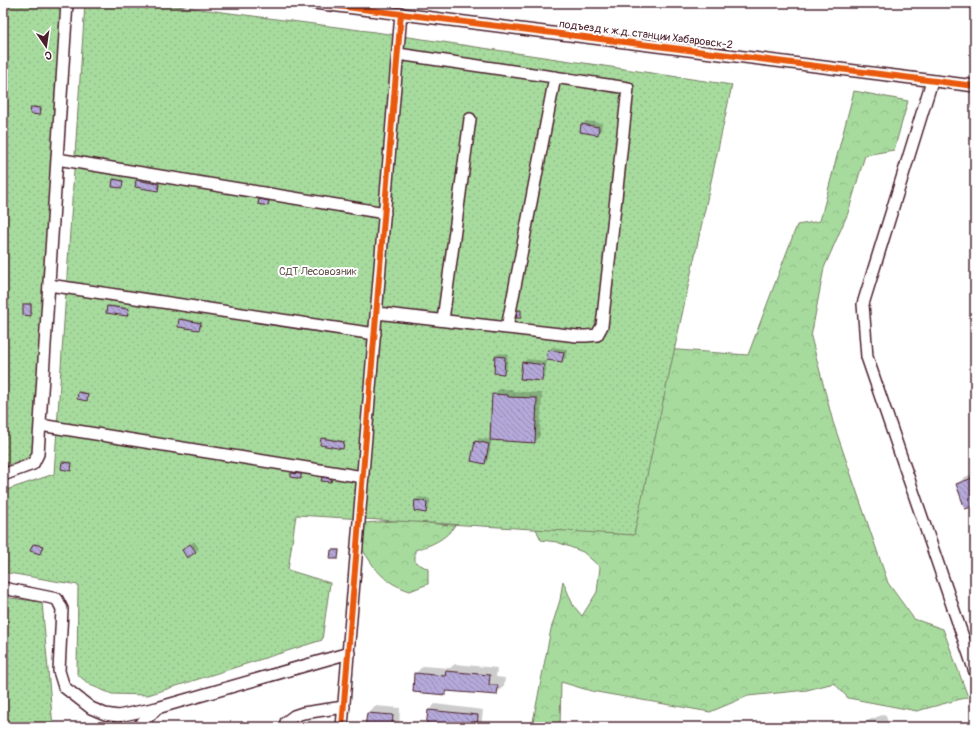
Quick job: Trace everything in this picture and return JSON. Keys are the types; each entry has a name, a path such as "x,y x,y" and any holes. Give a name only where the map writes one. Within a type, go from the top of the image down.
{"street":[{"path":"3,475 33,464 38,454 67,3"},
{"name":"подъезд к ж.д. станции Хабаровск-2","path":"315,3 975,86"},
{"path":"342,727 401,13"},
{"path":"377,313 586,336 597,335 602,326 628,88 398,54"},
{"path":"507,328 555,77"},
{"path":"932,81 863,304 867,356 975,672"},
{"path":"443,320 470,119"},
{"path":"57,159 385,214"},
{"path":"49,285 375,334"},
{"path":"40,425 363,477"},
{"path":"3,588 57,599 62,609 59,671 64,687 91,708 105,714 118,716 157,708 349,653"},
{"path":"285,727 286,722 294,716 344,706"},
{"path":"138,727 157,708"}],"green space":[{"path":"3,3 62,3 32,456 3,467"},
{"name":"СДТ Лесовозник","path":"85,3 154,3 375,32 732,85 634,535 296,515 288,570 330,583 322,640 148,695 112,694 90,685 77,674 78,585 3,572 3,491 54,474"},
{"path":"854,91 908,101 894,150 865,155 848,213 824,268 811,337 833,422 888,583 914,619 943,629 968,697 917,711 848,698 834,683 807,690 748,696 710,712 591,691 561,682 560,727 532,727 551,629 560,600 563,581 573,605 582,616 597,592 600,567 583,552 557,542 541,540 531,518 580,343 748,355 797,225 820,221"},
{"path":"408,520 455,525 443,538 415,550 415,562 428,569 428,584 410,591 393,584 381,575 361,547 364,523"},
{"path":"3,597 42,602 53,727 3,727"}],"building":[{"path":"31,107 41,108 40,115 30,114"},
{"path":"581,124 599,127 598,135 580,132"},
{"path":"113,179 123,181 122,188 112,187"},
{"path":"136,180 159,184 158,191 135,187"},
{"path":"259,199 269,201 268,206 258,204"},
{"path":"23,304 31,304 31,316 23,315"},
{"path":"107,306 129,309 127,316 106,313"},
{"path":"518,310 521,310 521,318 516,318"},
{"path":"179,319 201,323 199,330 178,327"},
{"path":"548,350 564,352 562,362 546,360"},
{"path":"495,356 505,357 504,374 494,373"},
{"path":"522,362 544,365 542,381 520,379"},
{"path":"78,392 88,394 87,401 77,399"},
{"path":"492,394 508,395 508,397 537,398 535,443 490,440"},
{"path":"321,438 344,442 343,449 320,445"},
{"path":"475,441 489,444 485,464 471,461"},
{"path":"62,462 72,463 71,471 61,469"},
{"path":"291,473 301,474 301,479 291,477"},
{"path":"322,477 332,479 331,482 321,481"},
{"path":"975,477 975,506 965,509 956,484"},
{"path":"415,500 427,502 426,513 414,511"},
{"path":"33,544 43,546 40,554 30,551"},
{"path":"190,544 196,552 187,558 182,550"},
{"path":"331,550 339,550 338,559 330,559"},
{"path":"446,671 490,675 489,685 498,685 497,695 446,691 446,695 413,692 414,673 445,676"},
{"path":"428,710 478,715 477,727 426,727"},
{"path":"367,713 393,715 392,727 365,727"}],"cycle path":[{"path":"314,3 975,86"},
{"path":"342,727 401,13"}]}
